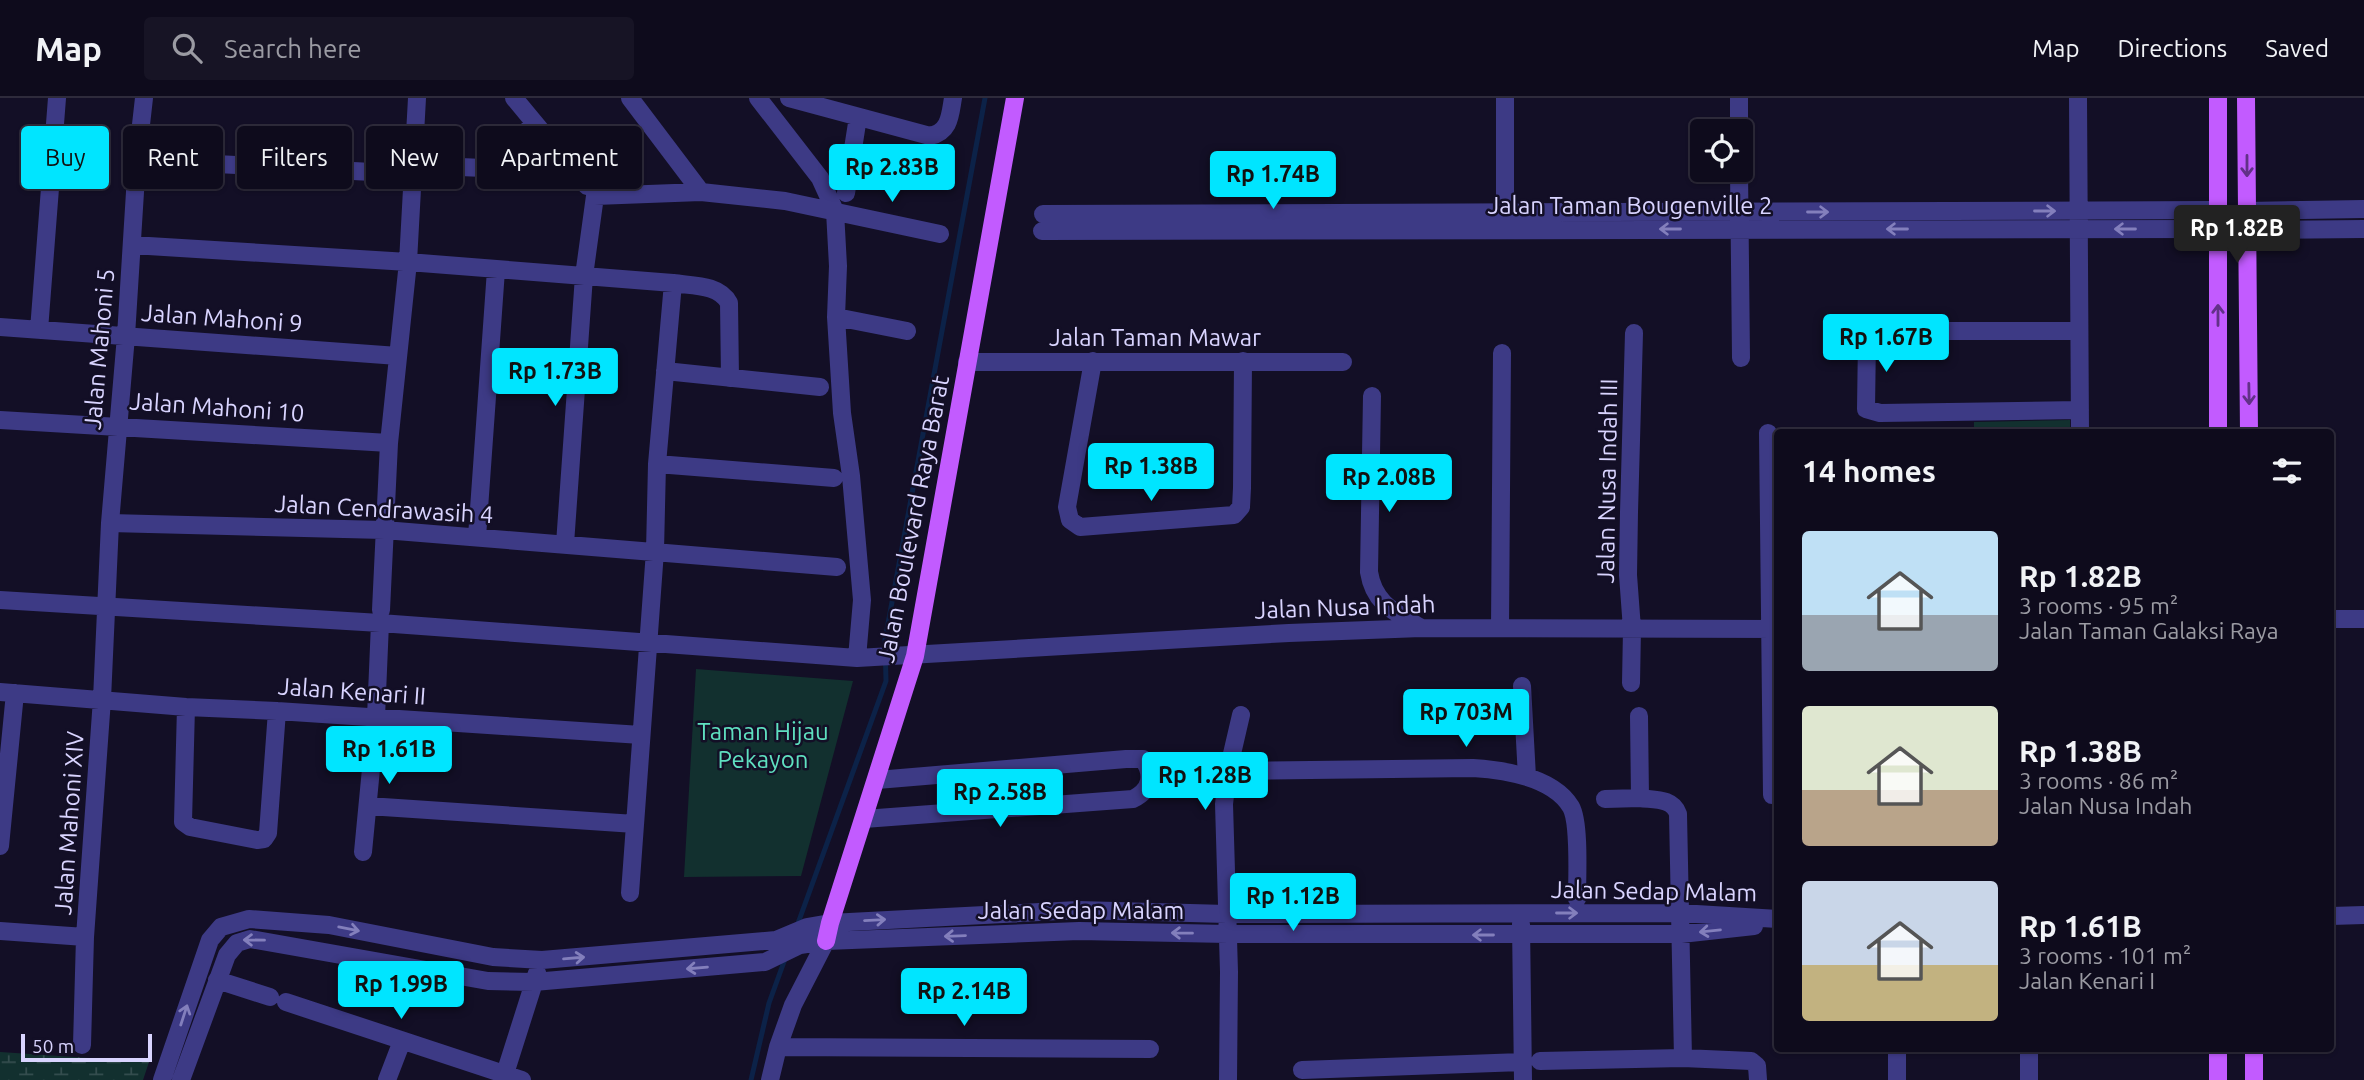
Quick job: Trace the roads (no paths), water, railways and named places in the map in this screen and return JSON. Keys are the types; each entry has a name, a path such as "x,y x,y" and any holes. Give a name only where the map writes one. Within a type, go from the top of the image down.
{"main road":[{"name":"Jalan Boulevard Raya Barat","path":"827,941 830,923 877,780 907,656 967,362 1015,98"},
{"path":"2218,98 2218,429 2249,429 2246,98"},
{"path":"2218,1052 2218,1080"},
{"path":"2254,1052 2254,1080"}],"street":[{"path":"39,330 57,98"},
{"name":"Jalan Mahoni 5","path":"141,126 144,98"},
{"path":"415,126 417,98"},
{"path":"514,98 537,126"},
{"path":"630,98 701,192"},
{"path":"758,98 820,178 835,211 838,266 836,317 842,413 851,476 866,657"},
{"path":"789,98 922,135 942,132 948,124 953,98"},
{"path":"1504,221 1505,98"},
{"path":"1739,98 1739,119"},
{"path":"2078,98 2080,429"},
{"path":"846,193 858,117"},
{"path":"463,169 507,169 519,142 534,122"},
{"path":"223,163 366,168"},
{"path":"1739,182 1741,358"},
{"name":"Jalan Mahoni 5","path":"105,605 135,189"},
{"path":"363,852 376,717 389,443 408,262 411,189"},
{"path":"565,544 584,276 595,196 701,192 785,201 940,234"},
{"path":"2247,211 2364,209"},
{"name":"Jalan Taman Bougenville 2","path":"2079,220 2218,210"},
{"name":"Jalan Taman Bougenville 2","path":"1042,223 2079,220 2218,229"},
{"path":"2247,230 2364,229"},
{"path":"132,245 408,262 673,283 714,289 729,300 730,378"},
{"path":"477,537 496,270"},
{"path":"630,893 655,551 657,464 673,283"},
{"path":"836,317 907,331"},
{"name":"Jalan Mahoni 9","path":"0,327 398,356"},
{"path":"2079,331 1879,331 1867,339 1866,409 1880,413 2080,410"},
{"name":"Jalan Nusa Indah III","path":"1631,683 1629,537 1634,333"},
{"path":"1500,628 1502,353"},
{"path":"1093,362 1067,507 1070,520 1080,527 1234,515 1241,507 1242,498 1243,361"},
{"name":"Jalan Taman Mawar","path":"967,362 1343,362"},
{"path":"665,371 820,387"},
{"path":"1372,396 1371,586 1389,609 1421,628"},
{"name":"Jalan Mahoni 10","path":"0,420 389,443"},
{"path":"1768,433 1774,629 1772,795"},
{"path":"657,464 834,478"},
{"name":"Jalan Cendrawasih 4","path":"110,523 384,530 837,567"},
{"name":"Jalan Nusa Indah","path":"0,600 380,617 647,642 866,657 1421,628 1774,629"},
{"name":"Jalan Mahoni XIV","path":"82,1045 85,937 102,699 105,605"},
{"path":"2334,620 2364,619"},
{"path":"1522,686 1527,777"},
{"path":"0,846 8,693"},
{"name":"Jalan Kenari II","path":"8,693 640,735"},
{"path":"187,707 183,822 190,827 257,840 264,839 268,834 277,711"},
{"path":"1228,1080 1228,934 1224,804 1228,771 1241,715"},
{"path":"1639,716 1640,798"},
{"path":"864,819 1133,799 1144,794 1149,783 1149,767 1143,759 877,780"},
{"path":"1228,771 1472,768 1502,770 1527,777 1558,793 1571,808 1576,826 1577,899"},
{"path":"1605,799 1640,798 1669,802 1676,807 1683,1058"},
{"path":"368,806 635,824"},
{"name":"Jalan Sedap Malam","path":"162,1080 204,952 221,927 249,919 328,925 493,957 542,960 776,940 807,927 830,923 1077,910 1227,914 1680,912 1774,921"},
{"path":"1303,1070 1522,1071 1521,914"},
{"path":"2334,916 2364,915"},
{"name":"Jalan Sedap Malam","path":"534,982 765,962 800,945 827,941 1079,931 1228,934 1681,934 1774,922"},
{"path":"0,931 85,937"},
{"path":"181,1080 217,980 232,947 241,941 250,939 488,981 534,982"},
{"path":"393,963 399,939"},
{"path":"770,1080 793,1005 827,941"},
{"path":"217,980 510,1078 542,960"},
{"path":"387,1080 402,1041"},
{"path":"778,1047 1150,1049"},
{"path":"1897,1052 1897,1080"},
{"path":"2029,1052 2029,1080"},
{"path":"1541,1061 1683,1058 1751,1061 1757,1066 1758,1080"}],"waterway":[{"path":"797,926 886,681 885,640 985,98"},
{"path":"751,1080 769,1003 785,959"}],"park label":[{"name":"Taman Hijau Pekayon","path":"763,745"}]}
